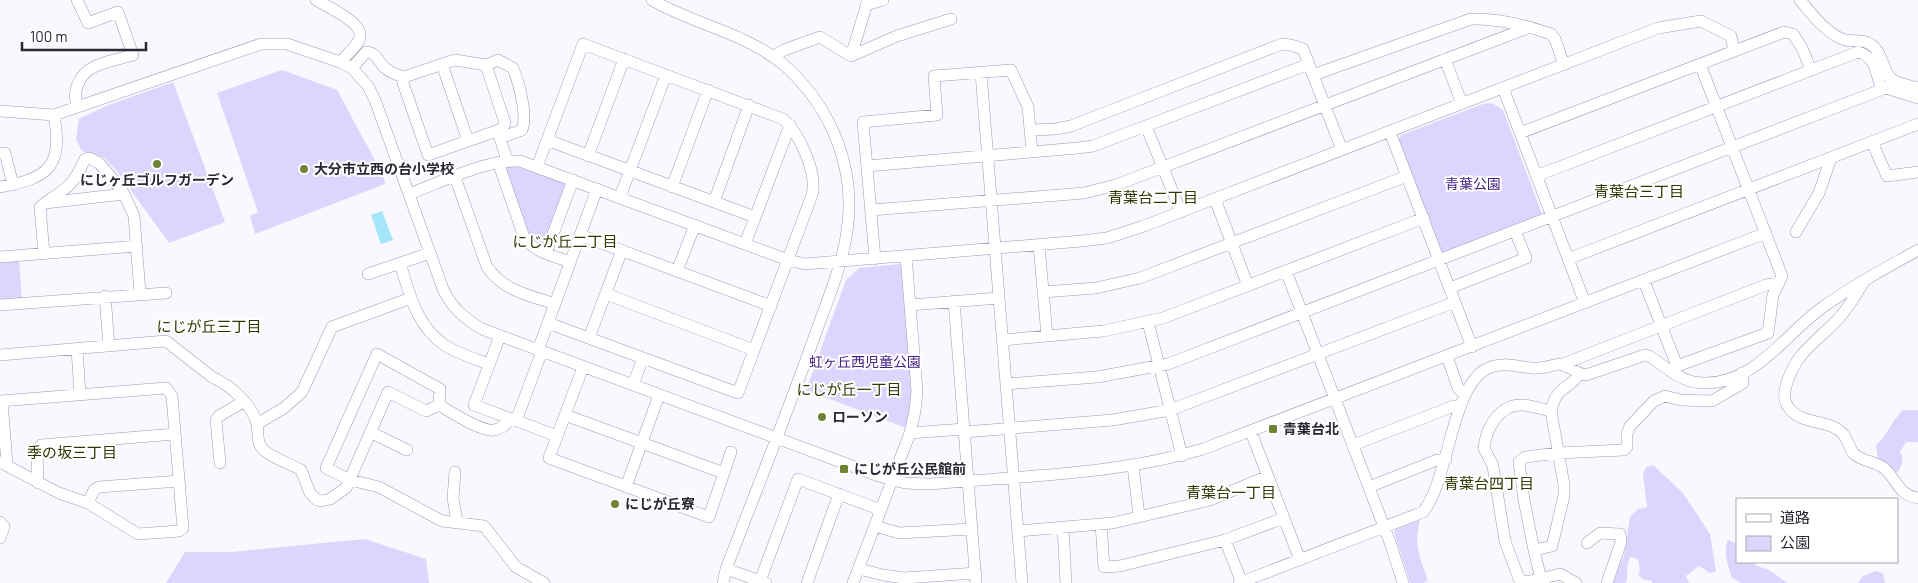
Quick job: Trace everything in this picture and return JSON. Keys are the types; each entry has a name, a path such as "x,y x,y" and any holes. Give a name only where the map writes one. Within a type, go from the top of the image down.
{"street":[{"path":"77,0 88,23 118,12 133,55 93,67 74,90 74,99 78,107"},
{"path":"316,0 356,25 360,31 358,42 340,62"},
{"path":"652,0 686,17 742,39 773,57 793,74 814,99 829,124 840,147 846,175 849,204 846,238 841,262 726,569 723,583"},
{"path":"851,56 867,3 883,0"},
{"path":"1800,0 1819,22 1843,40 1866,41 1874,46 1880,53 1888,74 1893,80 1918,88"},
{"path":"867,166 1093,146 1311,69 1471,19 1484,18 1530,27 1550,34 1555,39 1564,65"},
{"path":"851,56 897,36 951,19"},
{"path":"410,194 503,161 520,160 788,260 805,264 1107,238 1126,233 1658,28 1701,21 1731,36 1734,51"},
{"path":"871,210 1084,193 1116,185 1530,27"},
{"path":"1520,133 1784,32 1793,34 1802,48 1811,70"},
{"path":"773,57 784,50 820,37 851,56"},
{"path":"0,111 54,115 262,44 287,44 340,62 352,68 368,86 375,100 448,301 458,313 482,329 500,336 892,480 917,484 1133,466 1182,456 1335,400 1766,233"},
{"path":"537,166 583,44 783,119 790,125 808,159 813,190 738,392 548,323"},
{"path":"1030,130 1056,129 1071,126 1282,44 1303,49 1342,150"},
{"path":"352,68 366,52 373,53 379,58 383,67 404,77 454,60 486,65 498,60 513,68 517,78 525,120 522,130 500,138 503,161 524,237 534,248 570,262"},
{"path":"1536,176 1858,52 1867,54 1872,60 1880,84 1886,88 1918,98"},
{"path":"588,156 624,59"},
{"path":"1445,59 1462,104"},
{"path":"442,64 468,141"},
{"path":"1644,281 1677,366 1768,333 1773,295 1782,276 1750,189 1700,64"},
{"path":"404,77 402,83 428,155 502,130 505,123 486,65"},
{"path":"875,259 863,122 937,115 934,76 1011,70 1028,107 1032,152"},
{"path":"981,72 1022,583"},
{"path":"620,197 666,75"},
{"path":"1503,88 1584,304"},
{"path":"1006,384 1097,377 1159,366 1302,313 1886,88"},
{"path":"672,186 708,90"},
{"path":"1480,97 1497,96 1506,102 1511,111"},
{"path":"714,202 749,105"},
{"path":"0,187 26,182 41,176 53,162 58,149 58,134 54,115"},
{"path":"1568,259 1918,124"},
{"path":"745,244 790,125"},
{"path":"1146,126 1181,212"},
{"path":"1390,132 1472,347"},
{"path":"546,140 755,217"},
{"path":"1872,142 1888,176 1918,172"},
{"path":"0,153 5,153 12,185"},
{"path":"44,254 40,207 76,180 84,159 89,158 99,163 124,194 134,216 140,293"},
{"path":"1796,232 1819,193 1831,158"},
{"path":"1043,292 1096,288 1140,278 1407,176"},
{"path":"455,177 487,266 493,276 502,284 512,289 555,304"},
{"path":"546,253 573,180"},
{"path":"439,405 464,419 493,430 514,420 597,189"},
{"path":"45,203 124,194"},
{"path":"1214,199 1248,286"},
{"path":"1002,340 1103,331 1177,314 1424,218"},
{"path":"677,271 695,225"},
{"path":"1450,288 1526,258 1515,231"},
{"path":"580,235 771,306"},
{"path":"1039,245 1047,336"},
{"path":"0,257 137,246"},
{"path":"589,338 622,250"},
{"path":"1563,364 1579,374 1590,374 1645,356 1653,359 1675,375 1695,383 1716,382 1742,373 1759,363 1814,314 1865,280 1918,250"},
{"path":"368,274 430,253"},
{"path":"853,583 910,433 915,411 917,391 906,256"},
{"path":"400,263 411,298 421,320 437,340 449,348 489,364"},
{"path":"1286,271 1369,487 1403,583"},
{"path":"1865,280 1838,320 1824,331 1795,362 1789,374 1784,392 1785,399 1789,408 1798,416 1810,421 1830,425 1839,430 1845,436 1851,450 1856,455 1882,467 1901,491 1918,498"},
{"path":"1225,540 1241,583 1423,512 1432,497 1446,459 1464,394 1472,380 1482,371 1506,365 1539,368 1563,364 1766,285 1779,283"},
{"path":"1565,311 1575,302 1578,285"},
{"path":"0,305 140,293 166,293"},
{"path":"606,294 754,350"},
{"path":"105,296 108,346"},
{"path":"257,424 284,408 302,392 332,327 411,298"},
{"path":"910,305 999,298"},
{"path":"859,568 883,575 904,578 976,578 954,302"},
{"path":"910,433 1113,420 1170,410 1456,302"},
{"path":"1148,322 1182,456"},
{"path":"500,336 474,405 557,436"},
{"path":"0,355 166,341 212,377 233,390 254,416 261,447 301,470 310,493 317,500 321,501 330,499 346,488 388,392 426,411 439,405"},
{"path":"77,349 80,394"},
{"path":"439,405 440,389 377,354 326,468 350,480 379,487 442,521 484,526 516,567 544,583"},
{"path":"1447,356 1458,388 1464,394"},
{"path":"633,385 643,358"},
{"path":"584,366 549,458 709,517 731,452"},
{"path":"1542,581 1524,500 1519,462 1525,457 1558,453 1624,450 1627,448 1627,434 1630,426 1654,401 1665,396 1681,400 1712,401 1743,383 1742,373"},
{"path":"1534,550 1552,546 1564,496 1564,486 1551,411 1559,392 1574,382 1579,374"},
{"path":"166,388 172,396 183,528 179,532 138,534 88,503 59,493 3,463 1,401 80,394 166,388"},
{"path":"626,486 659,395"},
{"path":"220,463 216,420 219,416 243,402"},
{"path":"1551,411 1523,405 1508,408 1495,418 1484,448 1493,466 1505,541 1522,581 1542,581 1560,574 1576,583"},
{"path":"1352,445 1454,406 1461,406"},
{"path":"566,415 724,473"},
{"path":"370,432 407,450"},
{"path":"1251,432 1300,560"},
{"path":"38,483 37,451 42,445 175,434"},
{"path":"1369,487 1437,460 1446,459"},
{"path":"1133,466 1139,516"},
{"path":"455,472 453,498 457,522"},
{"path":"1018,531 1101,524 1139,516 1210,500 1268,476"},
{"path":"726,569 763,582 798,479 881,510"},
{"path":"88,503 94,490 99,486 179,481"},
{"path":"806,583 839,494"},
{"path":"1101,524 1104,567 1120,566 1225,540 1284,518"},
{"path":"0,522 4,527 0,538"},
{"path":"875,526 906,534 972,529"},
{"path":"1063,527 1066,583"},
{"path":"1587,543 1600,533 1620,534 1621,542 1607,583"}],"green space":[{"path":"282,70 337,90 383,175 385,184 255,234 250,216 258,212 217,93"},
{"name":"にじヶ丘ゴルフガーデン","path":"173,82 225,222 169,243 117,171 104,158 82,151 76,139 79,119 106,106"},
{"name":"青葉公園","path":"1492,103 1503,110 1542,214 1539,218 1445,254 1440,251 1398,140 1401,135 1483,104"},
{"path":"507,167 520,167 569,184 544,248 538,246 530,237 504,169"},
{"path":"19,261 22,299 0,301 0,262"},
{"name":"虹ヶ丘西児童公園","path":"900,264 903,267 913,405 906,428 806,390 846,280 859,268"},
{"path":"1903,410 1918,410 1918,442 1906,442 1900,452 1902,462 1898,472 1893,471 1878,460 1876,445"},
{"path":"1653,465 1683,493 1710,534 1716,572 1710,573 1699,566 1686,576 1689,583 1652,583 1652,581 1643,579 1638,575 1640,570 1638,560 1630,557 1626,583 1610,583 1624,556 1630,517 1638,509 1647,507 1643,474 1646,467"},
{"path":"1421,516 1417,542 1428,581 1410,583 1394,532 1396,527"},
{"path":"365,539 426,559 429,583 166,583 185,552 231,552"},
{"path":"1728,540 1736,544 1736,563 1754,563 1769,570 1787,583 1741,583 1732,578 1726,554"},
{"path":"1876,571 1883,573 1885,583 1858,583 1863,576"}],"water":[{"path":"382,211 393,240 381,244 371,215"}],"place":[{"name":"にじヶ丘ゴルフガーデン","path":"157,164"},
{"name":"大分市立西の台小学校","path":"304,169"},
{"name":"ローソン","path":"822,417"},
{"name":"青葉台北","path":"1273,429"},
{"name":"にじが丘公民館前","path":"844,469"},
{"name":"にじが丘寮","path":"615,504"}],"district":[{"name":"青葉台三丁目","path":"1639,192"},
{"name":"青葉台二丁目","path":"1153,198"},
{"name":"にじが丘二丁目","path":"565,242"},
{"name":"にじが丘三丁目","path":"209,327"},
{"name":"にじが丘一丁目","path":"849,390"},
{"name":"季の坂三丁目","path":"72,453"},
{"name":"青葉台四丁目","path":"1489,484"},
{"name":"青葉台一丁目","path":"1231,493"}]}
